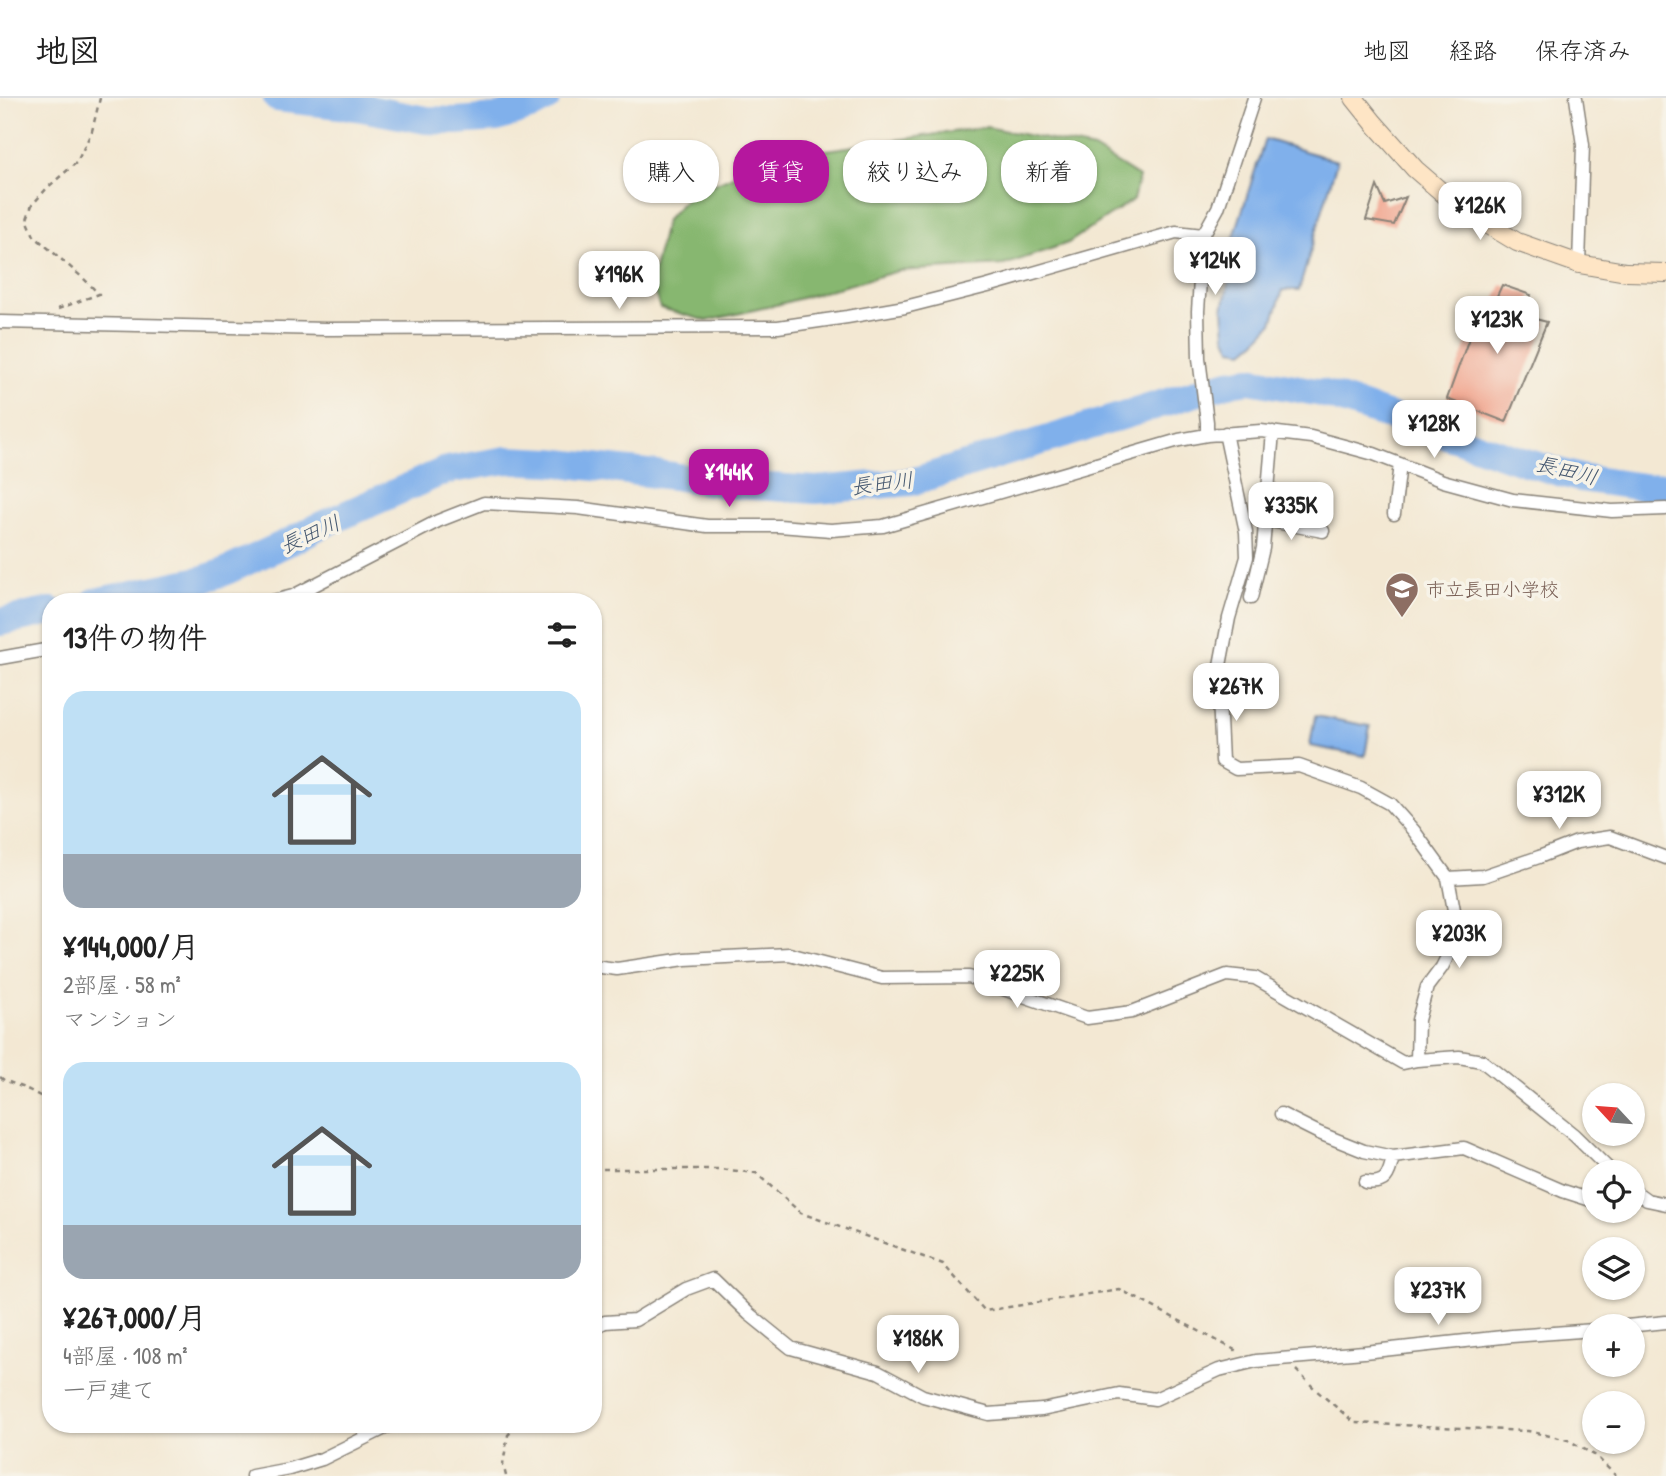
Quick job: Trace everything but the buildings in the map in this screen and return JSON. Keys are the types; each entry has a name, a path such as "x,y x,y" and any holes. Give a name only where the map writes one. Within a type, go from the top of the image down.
{"main road":[{"path":"1354,98 1415,169 1459,207 1517,242 1579,264 1626,272 1666,273"}],"street":[{"path":"1207,428 1199,358 1198,312 1203,235 1218,208 1254,98"},
{"path":"1576,98 1583,145 1579,264"},
{"path":"0,322 326,329 778,327 905,307 1176,232 1203,235"},
{"path":"299,593 438,521 484,503 578,508 707,526 779,526 831,530 883,526 1179,440 1207,428 1225,433 1261,431 1311,437 1374,454 1443,481 1513,500 1612,511 1666,509"},
{"path":"1251,598 1263,548 1273,432"},
{"path":"1225,433 1246,532 1247,557 1228,618 1218,676 1222,761 1236,769 1299,766 1361,788 1390,804 1414,831 1448,878 1454,910 1454,943 1442,967 1427,987 1418,1020 1417,1060"},
{"path":"1394,514 1400,464"},
{"path":"1265,520 1323,531"},
{"path":"0,658 42,651"},
{"path":"1448,878 1483,876 1539,858 1577,842 1610,837 1666,858"},
{"path":"602,967 617,969 685,958 789,954 882,978 969,977 1087,1018 1132,1012 1227,975 1255,978 1403,1063 1459,1058 1482,1061 1574,1135 1600,1160"},
{"path":"1281,1114 1364,1151 1393,1157 1464,1148 1582,1197"},
{"path":"1365,1182 1375,1184 1384,1180 1390,1171 1393,1157"},
{"path":"1647,1200 1666,1204"},
{"path":"602,1324 635,1320 686,1289 713,1279 749,1314 791,1348 878,1372 923,1396 989,1414 1042,1410 1119,1394 1155,1399 1219,1370 1256,1361 1582,1330"},
{"path":"1645,1324 1666,1322"},
{"path":"252,1476 322,1459 375,1433"}],"path":[{"path":"47,313 99,294 34,236 27,219 32,205 47,188 78,162 92,131 100,98"},
{"path":"0,1077 42,1097"},
{"path":"602,1169 756,1172 801,1213 943,1264 985,1311 1118,1289 1256,1361"},
{"path":"1284,1358 1354,1423 1528,1431 1568,1440 1596,1456 1616,1476"},
{"path":"506,1476 502,1464 510,1433"}],"green space":[{"path":"987,127 1050,140 1001,140 1001,203 1097,203 1097,151 1139,177 1133,200 1068,243 1004,265 898,271 707,321 660,308 651,282 666,220 682,203 719,203 719,182 733,176 733,203 829,203 829,150 843,148 843,203 987,203 987,140 896,140"}],"water":[{"path":"1265,139 1337,161 1299,290 1283,290 1272,323 1244,351 1231,349 1225,335 1223,309 1229,278 1227,259"},
{"path":"1315,716 1370,726 1365,756 1310,746"}],"waterway":[{"path":"277,98 357,107 426,120 456,121 497,118 547,98"},
{"name":"長田川","path":"138,593 222,573 317,527 453,469 507,460 551,462 722,484 816,490 911,482 1228,383 1250,380 1322,393 1579,478 1650,488 1666,486"},
{"name":"長田川","path":"0,622 42,613"}],"place":[{"name":"市立長田小学校","path":"1402,619"}]}
